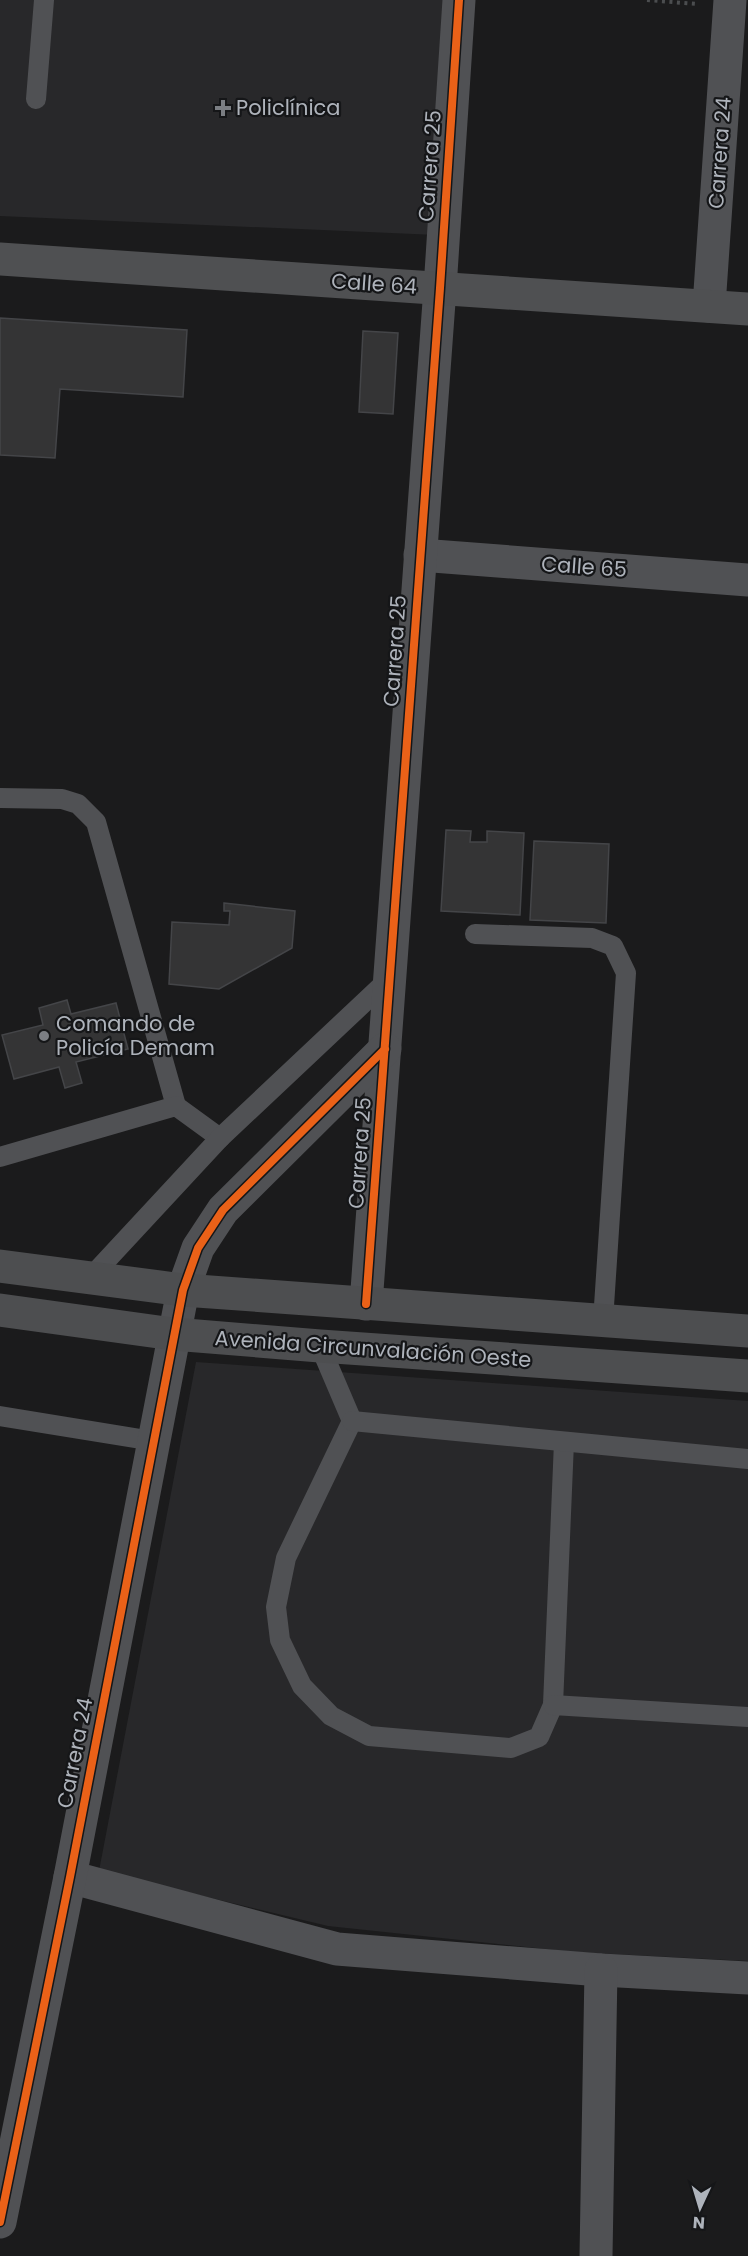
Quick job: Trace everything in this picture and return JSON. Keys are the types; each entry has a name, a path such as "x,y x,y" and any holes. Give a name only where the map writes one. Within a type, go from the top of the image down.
{"main road":[{"path":"0,1266 183,1290 748,1331"},
{"name":"Avenida Circunvalación Oeste","path":"0,1310 174,1334 748,1376"}],"street":[{"name":"Carrera 25","path":"366,1304 459,0"},
{"name":"Carrera 24","path":"709,306 736,4"},
{"name":"Calle 64","path":"0,258 748,309"},
{"name":"Calle 65","path":"420,555 748,580"},
{"name":"Carrera 24","path":"0,2222 70,1877 183,1290 198,1248 223,1210 385,1049"},
{"path":"70,1877 337,1949 601,1970 748,1978"},
{"path":"596,2256 601,1970"}],"lane":[{"path":"36,99 44,0"},
{"path":"0,798 62,799 78,804 96,822 176,1106 220,1138"},
{"path":"475,934 592,938 613,946 626,973 603,1321"},
{"path":"90,1278 220,1138 390,978"},
{"path":"0,1157 176,1106"},
{"path":"321,1346 352,1421 286,1558 276,1607 280,1640 302,1686 331,1716 369,1736 511,1748 538,1737 553,1705 564,1443"},
{"path":"0,1416 153,1441"},
{"path":"352,1421 748,1459"},
{"path":"553,1705 748,1717"}],"path":[{"path":"647,0 736,4"}],"shaded area":[{"name":"Policlínica","path":"0,0 454,0 437,235 0,216"},
{"path":"196,1362 748,1401 748,1961 574,1952 328,1926 99,1871"}],"building":[{"path":"0,318 187,330 183,397 60,389 55,458 0,455"},
{"path":"363,331 398,333 393,414 359,412"},
{"path":"446,830 471,831 470,842 487,842 487,831 524,833 520,915 441,911"},
{"path":"534,841 609,844 606,923 530,920"},
{"path":"224,903 295,911 292,948 219,989 169,984 172,922 229,925 230,911 224,911"},
{"path":"67,1000 71,1014 116,1003 128,1049 76,1062 82,1083 65,1088 59,1067 14,1079 2,1035 43,1025 39,1008"}],"cycle path":[{"path":"366,1304 459,0"},
{"path":"0,2222 70,1877 183,1290 198,1248 223,1210 385,1049"}],"place":[{"name":"Policlínica","path":"223,108"},
{"name":"Comando de Policía Demam","path":"44,1036"}]}
